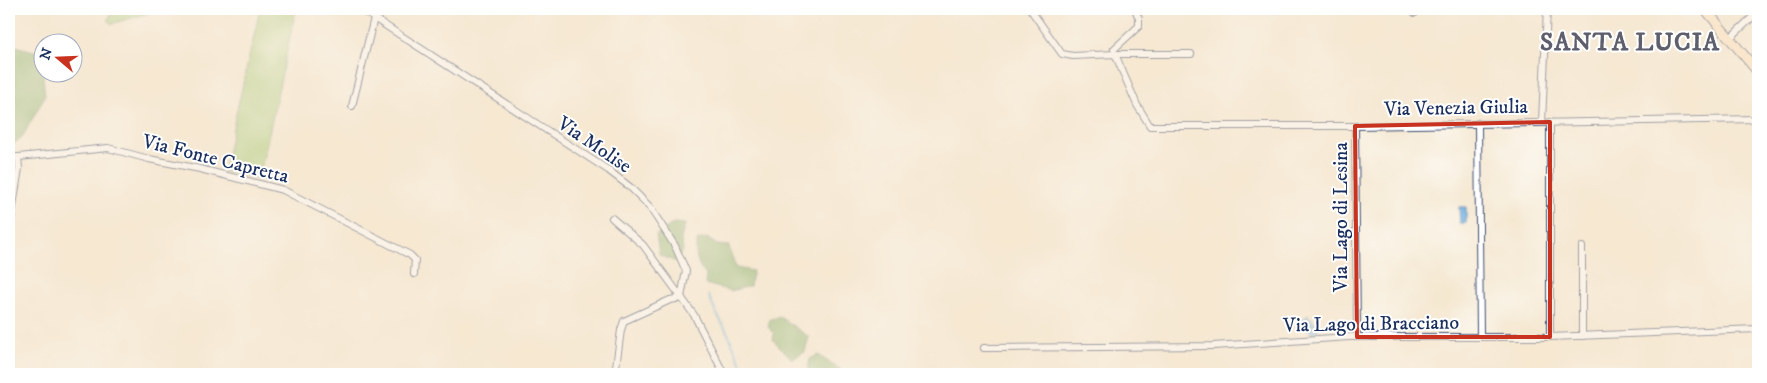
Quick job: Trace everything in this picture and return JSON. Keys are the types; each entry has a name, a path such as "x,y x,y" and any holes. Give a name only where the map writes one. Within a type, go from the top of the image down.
{"main road":[{"path":"1705,9 1758,72"}],"street":[{"name":"Via Molise","path":"360,9 608,170 630,187 649,206 682,260 686,272 682,297"},
{"path":"1030,9 1062,54 1069,56 1115,51 1190,54"},
{"path":"1115,51 1139,26 1139,19 1135,9"},
{"path":"1542,122 1548,9"},
{"path":"1730,38 1758,12"},
{"path":"352,106 374,18"},
{"name":"Via Venezia Giulia","path":"1115,51 1149,126 1355,126 1478,122 1758,119"},
{"path":"1478,122 1480,337"},
{"path":"1550,122 1550,337"},
{"name":"Via Lago di Lesina","path":"1355,126 1357,337"},
{"name":"Via Fonte Capretta","path":"9,158 108,148 272,186 318,207 410,255 415,260 414,274"},
{"path":"9,232 19,168 18,157"},
{"path":"612,218 643,245 682,297 694,315 724,374"},
{"path":"1582,247 1582,336"},
{"path":"615,374 620,330 624,321 670,300 682,297"},
{"name":"Via Lago di Bracciano","path":"984,348 1213,346 1357,337 1550,337 1758,329"}],"highlighted area":[{"path":"1550,122 1550,337 1357,337 1355,126"}],"green space":[{"path":"113,9 163,9 111,24 108,20"},
{"path":"260,9 296,9 259,179 223,171"},
{"path":"9,44 32,50 32,82 44,82 45,96 23,136 9,148"},
{"path":"674,223 685,224 681,239 683,250 676,262 659,255 656,235"},
{"path":"707,238 717,245 729,246 736,268 753,271 750,286 731,291 705,284 706,275 698,263 696,249 698,240"},
{"path":"780,317 809,337 805,352 792,359 773,340 774,334 768,327 770,319"},
{"path":"818,355 847,374 807,374 810,359"}],"water":[{"path":"1459,207 1466,207 1466,223 1460,223"},
{"path":"1308,315 1320,327 1313,335 1300,322"}],"waterway":[{"path":"709,296 748,374"}],"district":[{"name":"SANTA LUCIA","path":"1630,41"}]}
